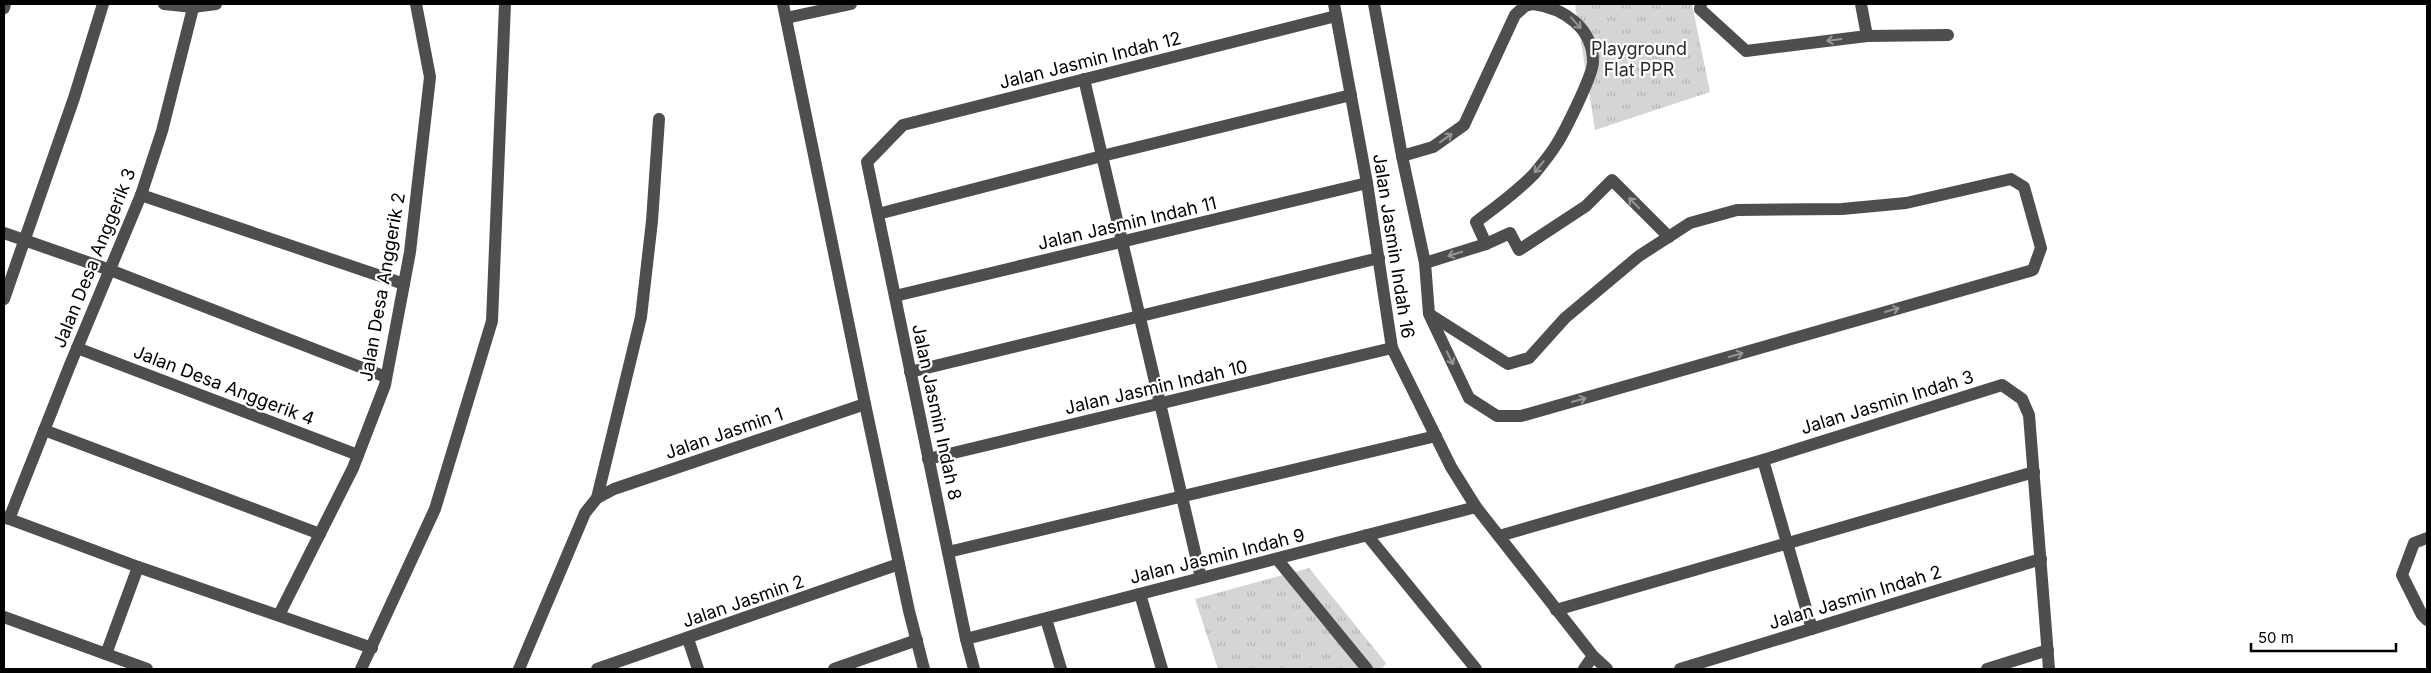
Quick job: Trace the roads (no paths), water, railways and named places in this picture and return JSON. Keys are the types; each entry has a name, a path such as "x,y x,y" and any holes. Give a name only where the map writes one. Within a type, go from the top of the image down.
{"street":[{"path":"4,8 5,4"},
{"path":"4,299 74,98 103,4"},
{"path":"164,4 216,4"},
{"name":"Jalan Desa Anggerik 2","path":"279,615 358,455 386,377 410,252 430,77 416,4"},
{"path":"361,669 435,509 492,321 505,4"},
{"path":"783,4 864,404 924,669"},
{"path":"786,18 851,4"},
{"path":"1374,4 1424,263 1429,314 1469,398 1497,416 1521,416 2033,270 2041,248 2024,187 2011,179 1906,203 1842,208 1737,210 1690,223 1639,256 1565,318 1529,358 1508,364 1429,314"},
{"path":"1402,156 1433,147 1464,125 1515,15 1525,6 1533,4 1551,6 1569,15 1584,32 1589,41 1593,63 1556,144 1515,193 1476,222 1486,244"},
{"path":"1702,4 1700,9 1746,51 1867,36 1948,35"},
{"path":"1861,4 1867,36"},
{"name":"Jalan Desa Anggerik 3","path":"6,518 141,194 162,131 194,5"},
{"name":"Jalan Jasmin Indah 12","path":"867,162 903,125 1084,79 1335,10"},
{"name":"Jalan Jasmin Indah 16","path":"1335,10 1367,183 1392,348 1451,467 1476,507 1593,656 1607,669"},
{"path":"1084,79 1201,578"},
{"path":"878,214 1102,156 1351,95"},
{"path":"519,669 585,513 597,498 640,317 652,221 660,119"},
{"name":"Jalan Jasmin Indah 8","path":"867,162 928,459 974,669"},
{"path":"1424,263 1486,244 1510,233 1519,250 1586,206 1612,180 1669,237"},
{"name":"Jalan Jasmin Indah 11","path":"895,296 1367,183"},
{"path":"141,194 404,284"},
{"path":"4,233 110,270 386,377"},
{"path":"910,372 1140,318 1379,258"},
{"name":"Jalan Desa Anggerik 4","path":"77,348 358,455"},
{"name":"Jalan Jasmin Indah 10","path":"928,459 1392,348"},
{"name":"Jalan Jasmin Indah 3","path":"1498,536 1762,460 2002,385 2022,400 2029,415 2049,669"},
{"name":"Jalan Jasmin 1","path":"597,498 614,489 864,404"},
{"path":"44,430 320,534"},
{"path":"948,552 1436,436"},
{"path":"1762,460 1812,628"},
{"path":"1556,610 2034,472"},
{"name":"Jalan Jasmin Indah 9","path":"966,639 1476,507"},
{"path":"6,518 138,567 372,648"},
{"path":"1367,536 1476,669"},
{"path":"2427,538 2414,542 2402,575 2422,615 2427,620"},
{"path":"1277,559 1367,669"},
{"name":"Jalan Jasmin Indah 2","path":"1680,669 2041,559"},
{"name":"Jalan Jasmin 2","path":"597,669 688,639 899,564"},
{"path":"106,654 138,567"},
{"path":"1140,594 1162,669"},
{"path":"4,616 147,669"},
{"path":"1046,618 1061,669"},
{"path":"688,639 698,669"},
{"path":"834,669 917,640"},
{"path":"1987,669 2048,650"},
{"path":"1584,669 1593,656"}],"park label":[{"name":"Playground Flat PPR","path":"1639,58"}]}
